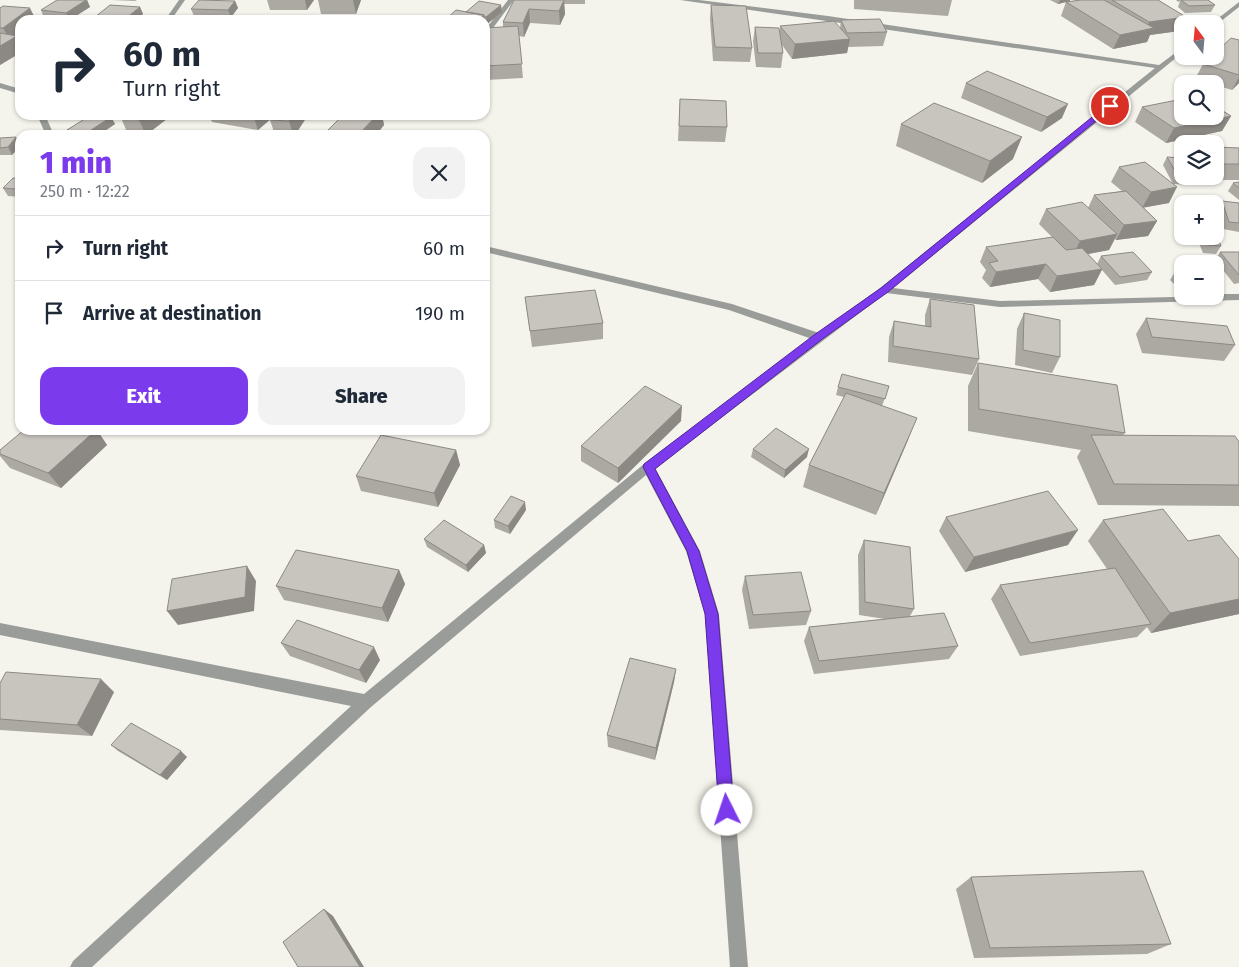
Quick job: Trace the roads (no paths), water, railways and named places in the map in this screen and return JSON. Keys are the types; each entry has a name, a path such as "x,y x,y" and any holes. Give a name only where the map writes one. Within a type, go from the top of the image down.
{"street":[{"path":"172,15 182,0"},
{"path":"490,29 511,0"},
{"path":"683,0 828,18 1160,67"},
{"path":"1224,16 1239,4"},
{"path":"79,967 366,702 648,467 818,337 884,290 1174,56"},
{"path":"0,86 15,90"},
{"path":"490,250 732,307 818,337"},
{"path":"884,290 1000,304 1239,297"},
{"path":"648,467 692,551 712,614 739,967"},
{"path":"0,629 366,702"}]}
